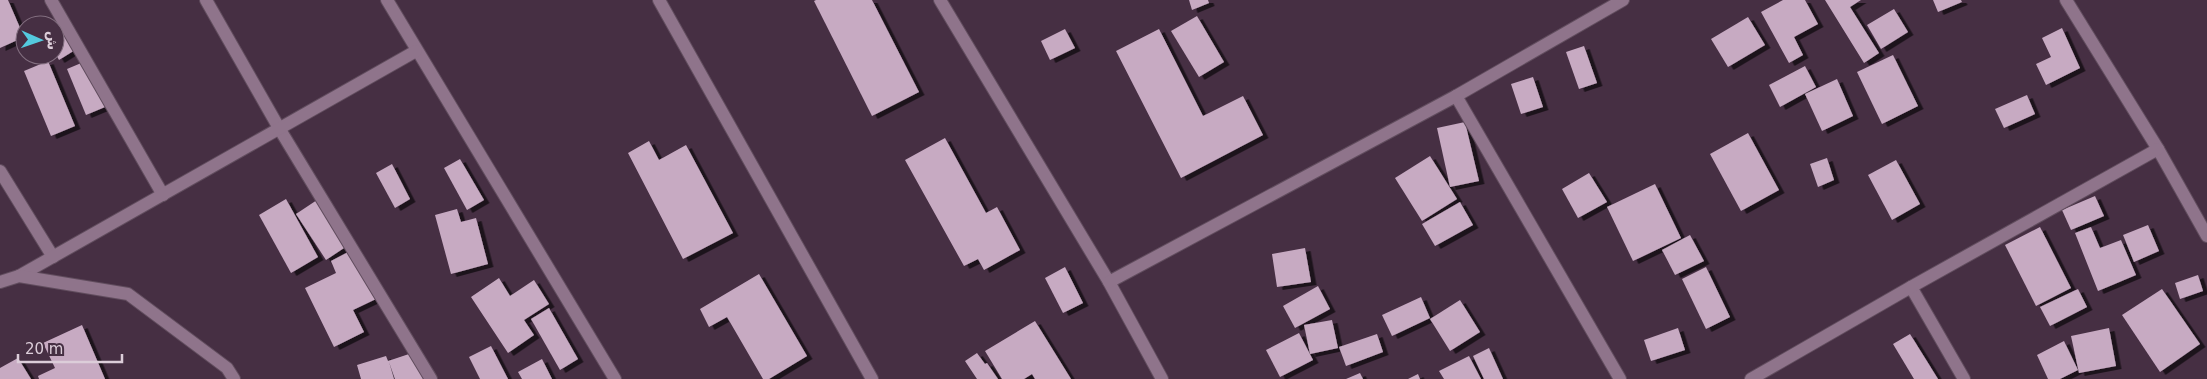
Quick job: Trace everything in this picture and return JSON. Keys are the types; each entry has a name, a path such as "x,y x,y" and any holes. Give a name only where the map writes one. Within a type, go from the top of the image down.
{"street":[{"path":"51,0 163,194"},
{"path":"206,0 279,128 431,379"},
{"path":"387,0 615,379"},
{"path":"659,0 872,379"},
{"path":"940,0 1109,282 1162,379"},
{"path":"1109,282 1456,96 1623,0"},
{"path":"2066,0 2158,149 2207,236"},
{"path":"0,282 19,276 416,50"},
{"path":"1456,96 1620,379"},
{"path":"1751,379 1911,286 2158,149"},
{"path":"0,171 53,257"},
{"path":"19,276 128,294 227,368 234,379"},
{"path":"1911,286 1964,379"}],"building":[{"path":"0,0 8,0 15,16 15,41 0,48"},
{"path":"872,0 919,92 872,116 814,1"},
{"path":"1189,0 1208,0 1209,3 1192,10"},
{"path":"1783,0 1805,0 1818,24 1794,37 1803,55 1789,63 1761,12"},
{"path":"1825,0 1861,0 1850,7 1879,53 1864,63"},
{"path":"1933,0 1961,0 1962,2 1938,12"},
{"path":"1894,9 1908,32 1881,49 1867,25"},
{"path":"1197,16 1224,62 1199,77 1171,31"},
{"path":"1748,17 1765,45 1728,67 1711,39"},
{"path":"2062,28 2080,68 2046,85 2036,64 2051,57 2042,38"},
{"path":"1065,29 1075,48 1050,60 1041,41"},
{"path":"1159,29 1203,116 1243,96 1263,135 1181,178 1116,51"},
{"path":"65,32 75,50 65,56"},
{"path":"1584,46 1597,83 1579,89 1566,52"},
{"path":"1893,55 1918,106 1882,124 1857,72"},
{"path":"86,61 105,107 86,115 67,69"},
{"path":"38,65 50,65 75,126 51,136 24,71"},
{"path":"1805,66 1816,87 1780,107 1769,85"},
{"path":"1533,77 1543,107 1521,114 1511,84"},
{"path":"1837,79 1853,116 1822,131 1805,94"},
{"path":"2027,95 2035,114 2004,128 1995,109"},
{"path":"1465,122 1479,181 1450,187 1437,128"},
{"path":"1748,133 1779,190 1741,211 1710,154"},
{"path":"945,138 986,213 997,207 1020,250 984,270 978,259 964,266 905,160"},
{"path":"649,141 659,160 686,145 733,233 683,259 628,153"},
{"path":"1430,156 1457,199 1422,221 1395,178"},
{"path":"1827,158 1834,180 1818,187 1810,164"},
{"path":"460,159 484,200 467,210 444,168"},
{"path":"1896,160 1920,204 1892,220 1868,175"},
{"path":"392,164 410,199 395,208 376,173"},
{"path":"1589,173 1607,202 1578,218 1562,189"},
{"path":"1655,184 1681,238 1633,261 1607,207"},
{"path":"2095,196 2104,216 2071,230 2062,210"},
{"path":"320,198 350,244 326,260 296,214"},
{"path":"286,199 318,257 291,273 259,215"},
{"path":"1460,202 1473,225 1435,246 1422,224"},
{"path":"457,209 461,222 476,218 488,264 451,274 435,215"},
{"path":"2148,225 2159,251 2134,262 2123,235"},
{"path":"2040,227 2071,288 2036,306 2005,245"},
{"path":"2091,227 2100,248 2121,240 2136,275 2098,291 2075,233"},
{"path":"1690,235 1704,261 1675,275 1662,250"},
{"path":"1305,248 1311,282 1277,287 1272,254"},
{"path":"352,250 376,299 353,310 364,332 334,347 305,288 336,273 331,261"},
{"path":"1065,267 1083,303 1063,313 1045,278"},
{"path":"1706,267 1730,317 1706,329 1682,279"},
{"path":"759,274 807,356 769,379 763,379 727,317 709,327 700,309"},
{"path":"2198,275 2203,291 2180,299 2175,283"},
{"path":"499,278 510,296 534,280 549,304 524,320 534,335 508,353 471,297"},
{"path":"1318,286 1330,309 1295,328 1283,306"},
{"path":"2078,289 2087,307 2050,326 2040,307"},
{"path":"2162,289 2200,344 2160,372 2122,315"},
{"path":"1421,297 1430,318 1392,336 1382,315"},
{"path":"1460,300 1480,332 1450,351 1430,319"},
{"path":"549,308 578,359 560,370 531,319"},
{"path":"1332,320 1338,348 1310,354 1304,325"},
{"path":"1035,321 1071,379 1035,379 1032,374 1024,379 1002,379 985,351"},
{"path":"82,325 105,379 39,379 38,376 55,368 43,343"},
{"path":"1678,328 1685,350 1651,361 1644,340"},
{"path":"2109,328 2116,366 2079,373 2071,336"},
{"path":"1299,333 1313,360 1280,377 1266,350"},
{"path":"1377,334 1383,352 1346,366 1339,347"},
{"path":"1910,334 1938,379 1914,379 1893,344"},
{"path":"2064,341 2078,370 2060,379 2048,379 2037,355"},
{"path":"491,346 508,379 480,379 469,357"},
{"path":"1489,348 1503,379 1484,379 1473,356"},
{"path":"415,352 423,379 395,379 389,362 394,379 361,379 357,365 386,356 388,361"},
{"path":"977,353 998,379 977,379 965,361"},
{"path":"1469,356 1481,379 1444,379 1439,371"},
{"path":"18,358 31,379 0,379 0,368"},
{"path":"542,359 552,379 522,379 518,372"},
{"path":"1360,373 1363,379 1346,379"},
{"path":"1418,374 1420,379 1408,379"}]}
